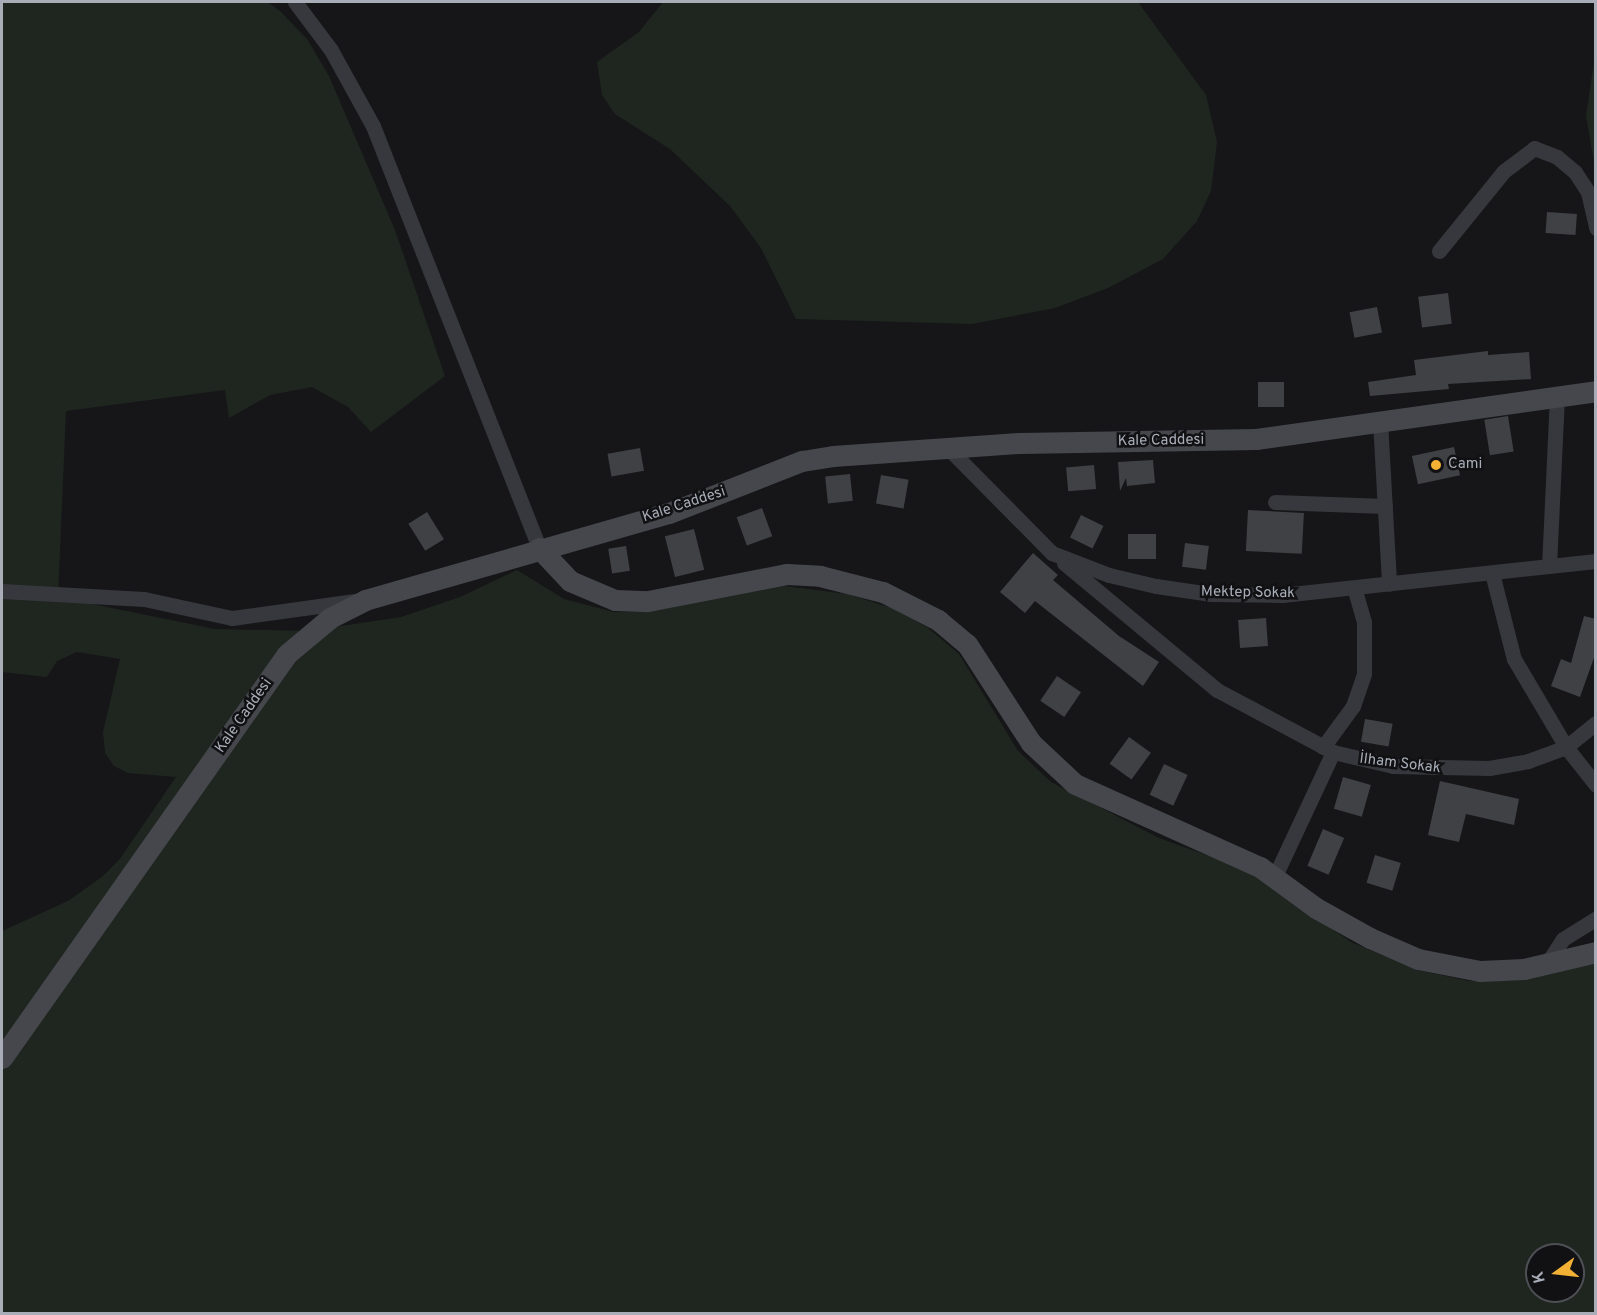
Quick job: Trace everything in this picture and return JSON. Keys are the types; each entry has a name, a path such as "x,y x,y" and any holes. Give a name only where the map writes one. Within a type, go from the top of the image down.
{"street":[{"path":"295,2 331,50 373,126 539,548 570,581 615,600 648,601 787,574 834,579 900,599 938,620 967,644 1031,743 1060,773 1091,793 1260,867 1346,926 1418,959 1480,971 1546,965 1596,952"},
{"path":"1439,251 1504,171 1534,148 1557,157 1575,172 1588,192 1596,228"},
{"name":"Kale Caddesi","path":"2,1058 287,654 330,618 366,600 689,506 802,461 865,452 1256,439 1596,391"},
{"path":"1549,566 1557,396"},
{"path":"1380,421 1389,584"},
{"name":"Mektep Sokak","path":"948,448 1052,553 1109,575 1174,589 1246,596 1354,588 1596,561"},
{"path":"1275,502 1385,506"},
{"name":"İlham Sokak","path":"1052,553 1217,690 1328,749 1394,766 1473,770 1528,761 1566,747 1596,723"},
{"path":"1492,573 1514,658 1566,747 1596,785"},
{"path":"1274,878 1328,749 1353,706 1364,674 1364,621 1354,588"},
{"path":"2,591 144,599 232,618 366,600"},
{"path":"1546,965 1563,939 1596,918"}],"shaded area":[{"path":"2,2 268,2 307,39 329,76 395,230 445,376 371,432 348,407 312,387 270,395 229,418 225,390 66,411 58,597 215,629 308,631 401,617 460,597 517,570 564,599 614,612 644,612 785,586 847,594 892,608 927,627 959,654 1018,751 1051,782 1159,838 1245,869 1351,942 1417,970 1469,981 1519,980 1595,961 1595,1313 2,1314 2,931 68,901 103,876 119,860 176,777 128,773 114,766 105,753 103,732 120,659 77,652 57,661 47,677 2,672"},
{"path":"663,2 1138,2 1206,95 1217,142 1211,191 1197,221 1163,259 1108,288 1055,308 972,324 796,319 761,248 730,206 670,149 615,114 602,95 597,62 639,32"},
{"path":"1595,55 1595,168 1586,116"}],"building":[{"path":"1547,212 1577,214 1575,235 1546,233"},
{"path":"1448,293 1452,324 1422,327 1418,297"},
{"path":"1377,307 1382,333 1354,338 1350,312"},
{"path":"1488,351 1488,355 1529,352 1531,379 1448,384 1449,389 1370,396 1368,382 1416,375 1414,360"},
{"path":"1258,382 1284,382 1284,407 1258,407"},
{"path":"1508,416 1514,452 1490,455 1484,420"},
{"name":"Cami","path":"1454,447 1460,475 1418,484 1412,456"},
{"path":"640,448 644,471 611,476 608,454"},
{"path":"1153,460 1155,483 1127,486 1126,478 1120,491 1118,462"},
{"path":"1094,465 1096,489 1068,491 1066,467"},
{"path":"850,474 853,501 828,503 825,477"},
{"path":"881,475 909,480 904,508 876,504"},
{"path":"762,508 772,536 747,545 737,517"},
{"path":"1248,510 1304,513 1302,554 1246,551"},
{"path":"427,512 444,539 425,551 408,524"},
{"path":"1081,515 1103,526 1093,548 1070,537"},
{"path":"694,529 704,570 675,577 665,536"},
{"path":"1128,534 1156,534 1156,559 1128,559"},
{"path":"1185,543 1209,546 1206,570 1182,567"},
{"path":"626,546 630,571 612,574 608,549"},
{"path":"1033,553 1058,575 1053,580 1119,636 1159,662 1143,686 1035,601 1025,613 1000,592"},
{"path":"1584,616 1596,619 1596,652 1580,697 1551,686 1561,659 1571,663"},
{"path":"1266,618 1268,646 1240,648 1238,620"},
{"path":"1057,676 1081,692 1064,717 1040,701"},
{"path":"1365,719 1393,724 1389,747 1361,742"},
{"path":"1129,737 1151,753 1131,780 1110,764"},
{"path":"1164,764 1188,775 1173,806 1150,795"},
{"path":"1343,777 1371,785 1362,817 1334,809"},
{"path":"1440,781 1519,799 1514,825 1466,814 1459,842 1428,835"},
{"path":"1323,829 1344,838 1329,875 1307,866"},
{"path":"1375,855 1401,863 1392,891 1367,883"}],"place":[{"name":"Cami","path":"1436,465"}]}
